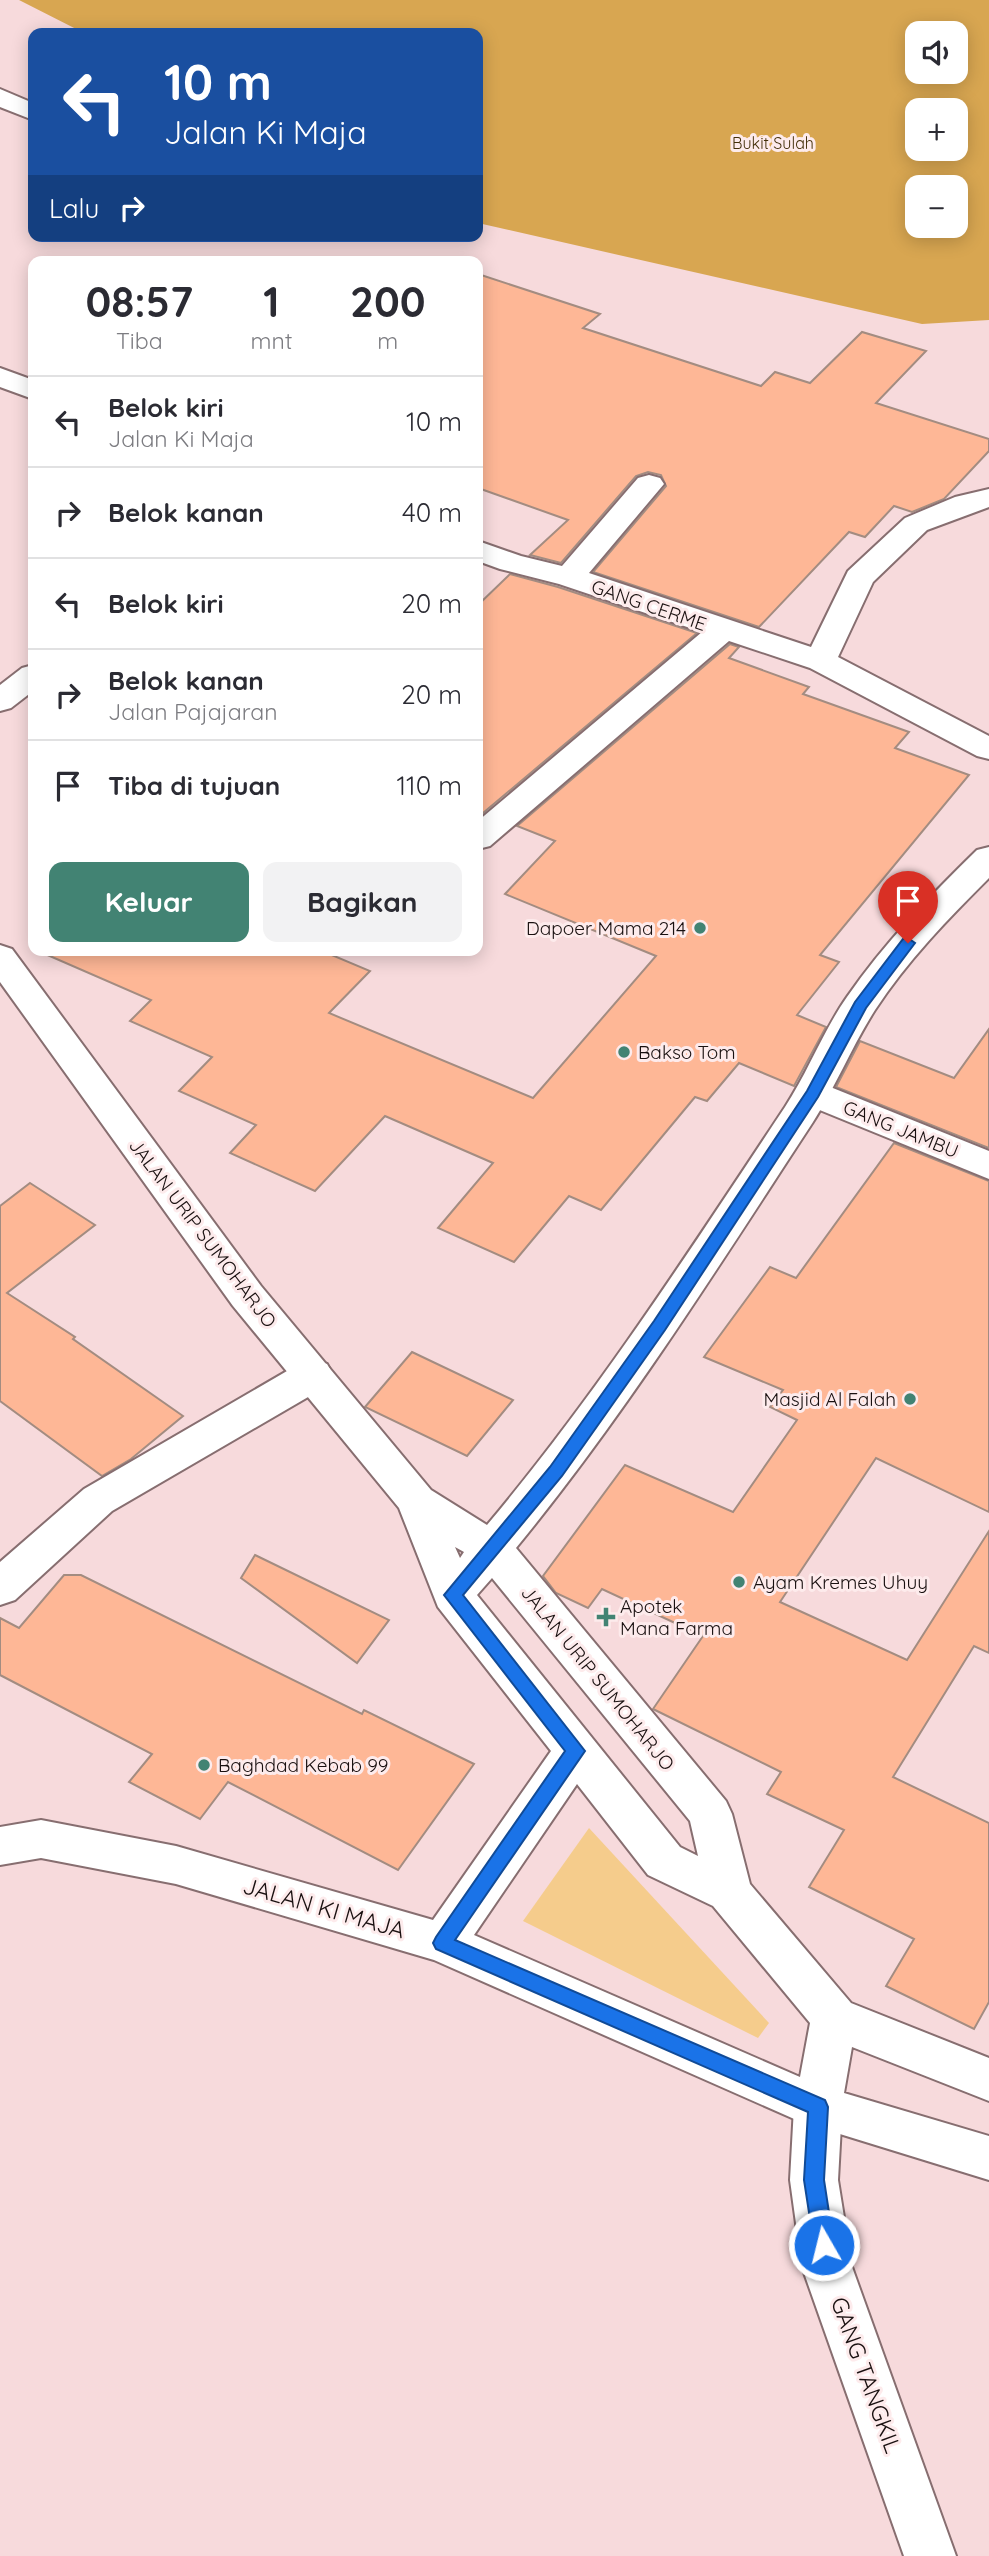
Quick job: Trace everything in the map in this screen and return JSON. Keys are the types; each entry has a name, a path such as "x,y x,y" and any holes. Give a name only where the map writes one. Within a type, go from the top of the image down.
{"main road":[{"path":"0,97 28,110"},
{"path":"0,377 28,388"},
{"path":"569,577 649,484"},
{"path":"821,661 859,578 916,524 967,503 989,498"},
{"name":"GANG CERME","path":"483,552 511,563 569,577 723,631 821,661 989,749"},
{"path":"483,834 723,631"},
{"path":"0,701 28,679"},
{"path":"453,1595 556,1471 660,1325 813,1093 860,1005 924,922 989,858"},
{"name":"JALAN URIP SUMOHARJO","path":"0,957 247,1296 417,1501 493,1550 710,1814 729,1892"},
{"name":"GANG JAMBU","path":"813,1093 989,1166"},
{"path":"0,1588 98,1500 313,1375"},
{"name":"JALAN URIP SUMOHARJO","path":"417,1501 453,1595 664,1861 729,1892 834,2018"},
{"path":"443,1943 576,1751"},
{"name":"JALAN KI MAJA","path":"0,1846 41,1839 176,1865 443,1943 818,2107 989,2158"},
{"path":"818,2107 834,2018 989,2080"},
{"name":"GANG TANGKIL","path":"818,2107 814,2180 827,2267 930,2556"}],"shaded area":[{"path":"589,1828 769,2023 758,2038 523,1921"}],"green space":[{"name":"Bukit Sulah","path":"19,0 989,0 989,320 922,324 483,224 483,28 74,28"}],"building":[{"path":"483,276 600,314 583,328 761,386 775,372 810,383 862,332 926,351 876,403 989,439 989,451 944,499 912,512 894,506 865,537 849,532 759,627 593,572 666,486 661,475 648,472 636,476 561,563 530,555 568,520 483,490"},
{"path":"510,574 697,633 483,813 483,600"},
{"path":"730,644 739,647 729,658 809,687 803,694 909,732 895,748 969,775 820,955 839,962 797,1015 826,1027 794,1086 739,1063 707,1101 695,1097 601,1210 569,1196 514,1262 438,1228 493,1163 385,1116 315,1191 230,1153 256,1125 179,1091 212,1057 130,1021 151,1000 50,956 334,956 370,971 329,1013 533,1098 656,956 505,894 555,841 517,826"},
{"path":"989,1029 989,1148 836,1087 860,1041 954,1078"},
{"path":"894,1143 989,1181 989,1512 876,1458 780,1602 907,1660 989,1531 989,1653 974,1646 893,1777 989,1823 989,2002 974,2029 886,1986 914,1939 809,1887 844,1830 767,1794 781,1772 653,1709 703,1636 602,1589 588,1608 556,1593 543,1576 625,1465 733,1512 797,1420 770,1407 783,1390 704,1357 770,1267 796,1278"},
{"path":"30,1183 95,1225 7,1293 75,1337 73,1339 183,1416 131,1459 102,1476 0,1401 0,1206"},
{"path":"412,1352 513,1400 467,1456 365,1407"},
{"path":"255,1555 389,1620 357,1663 241,1578"},
{"path":"64,1575 81,1575 362,1714 364,1710 474,1764 398,1870 228,1782 200,1819 129,1782 152,1754 0,1675 0,1618 19,1628"}],"place":[{"name":"Dapoer Mama 214","path":"700,928"},
{"name":"Bakso Tom","path":"624,1052"},
{"name":"Masjid Al Falah","path":"910,1399"},
{"name":"Ayam Kremes Uhuy","path":"739,1582"},
{"name":"Apotek Mana Farma","path":"606,1617"},
{"name":"Baghdad Kebab 99","path":"204,1765"}],"route":[{"path":"824,2245 814,2180 818,2107 443,1943 576,1751 453,1595 556,1471 660,1325 813,1093 860,1005 908,943"}]}
